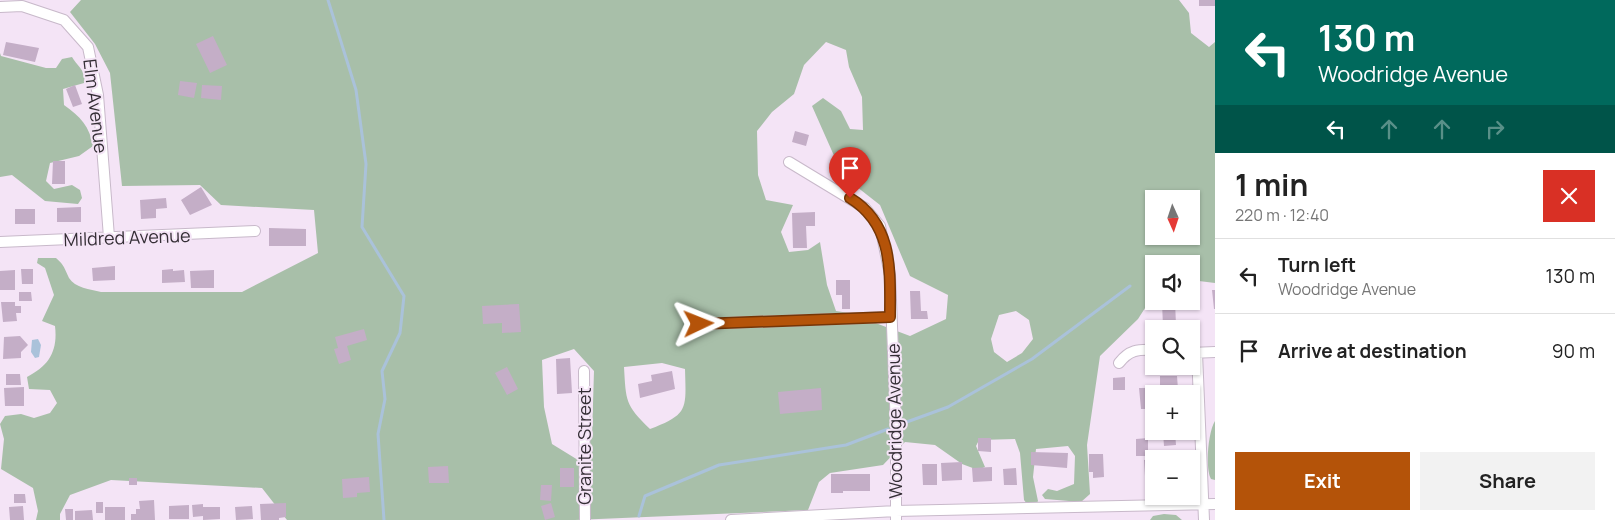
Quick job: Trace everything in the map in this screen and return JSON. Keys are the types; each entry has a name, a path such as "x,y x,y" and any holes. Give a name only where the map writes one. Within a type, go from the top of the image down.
{"street":[{"name":"Elm Avenue","path":"0,7 22,6 64,20 88,47 98,95 109,237"},
{"name":"Woodridge Avenue","path":"789,162 865,208 880,226 890,275 890,317 896,428 896,516"},
{"name":"Mildred Avenue","path":"0,242 255,231"},
{"path":"699,324 890,317"},
{"path":"1119,363 1126,353 1138,349 1145,349"},
{"path":"1200,353 1215,352"},
{"name":"Granite Street","path":"584,371 585,520"},
{"path":"1195,375 1204,520"},
{"path":"731,520 1215,504"}],"green space":[{"path":"81,0 1179,0 1189,13 1191,33 1209,47 1215,42 1215,283 1200,281 1200,255 1145,255 1145,308 1138,319 1100,356 1087,445 1090,494 1081,502 1045,499 1042,495 1048,489 1057,491 1074,484 1075,456 1068,446 1036,449 1033,477 1038,501 1035,506 1027,504 1024,500 1020,453 1015,439 979,440 976,446 985,467 978,470 962,464 935,445 905,442 883,465 830,473 819,482 808,510 575,520 287,520 262,488 111,480 70,495 60,514 60,520 36,520 38,511 33,488 1,469 4,439 0,424 5,416 21,414 34,418 50,413 57,403 50,390 29,389 27,377 35,373 46,363 53,350 56,335 55,326 42,321 54,295 45,268 37,263 38,258 56,258 63,265 69,278 75,284 101,292 242,292 318,253 314,210 221,205 200,185 122,186 110,73 95,44 70,12","holes":["826,42 846,50 849,67 862,97 863,130 850,129 841,111 823,98 812,106 843,176 880,205 910,276 948,295 946,319 910,336 849,313 836,311 827,285 820,242 808,250 789,252 781,232 793,205 766,200 758,175 757,131 772,112 794,94 804,65","1016,311 1029,320 1033,339 1022,353 1007,362 994,352 991,339 999,315","574,349 594,371 592,436 578,460 552,444 544,407 542,360","662,363 685,369 685,402 678,414 663,424 650,429 628,402 624,367"]},
{"path":"0,53 1,56 46,68 56,68 62,59 72,57 83,72 84,83 63,89 64,105 83,122 92,139 93,146 79,156 50,163 46,181 54,189 72,185 80,190 82,198 78,204 45,201 12,175 0,177"},
{"path":"1215,421 1215,480 1211,479 1209,474 1208,459 1209,441"},
{"path":"1164,514 1176,515 1182,520 1150,520 1153,516"}],"water":[{"path":"38,339 41,345 39,357 35,358 31,352 32,340"}],"building":[{"path":"1199,0 1215,0 1215,6 1199,6"},
{"path":"213,36 227,65 210,73 196,44"},
{"path":"6,42 39,48 35,62 3,55"},
{"path":"180,81 197,83 194,98 178,95"},
{"path":"75,85 82,104 73,107 66,89"},
{"path":"202,85 222,86 221,100 201,98"},
{"path":"795,131 809,135 806,146 792,142"},
{"path":"53,161 65,161 65,184 52,184"},
{"path":"201,187 212,205 190,215 181,200"},
{"path":"166,198 167,208 156,209 156,218 141,219 140,200"},
{"path":"81,207 81,222 57,222 57,208"},
{"path":"15,209 35,209 35,224 15,224"},
{"path":"815,212 815,226 806,226 807,248 793,248 792,213"},
{"path":"269,228 306,229 306,246 269,246"},
{"path":"115,266 115,280 93,281 92,268"},
{"path":"21,269 33,269 33,284 22,284"},
{"path":"173,269 173,271 184,270 185,282 162,283 162,270"},
{"path":"15,270 15,290 0,290 0,271"},
{"path":"214,270 214,288 191,288 190,271"},
{"path":"836,280 850,280 850,309 842,309 842,295 836,295"},
{"path":"1212,290 1215,290 1215,309 1214,309"},
{"path":"910,291 920,291 921,311 927,311 928,319 911,319"},
{"path":"19,292 31,292 32,301 19,301"},
{"path":"1,302 15,302 15,306 21,306 21,313 16,313 17,321 3,322"},
{"path":"519,304 521,332 502,333 502,323 483,324 482,306"},
{"path":"1162,310 1175,310 1176,320 1163,320"},
{"path":"364,329 367,340 347,346 351,360 339,364 334,349 338,348 335,337"},
{"path":"20,336 28,345 21,352 21,358 3,359 4,337"},
{"path":"570,358 572,393 557,394 556,359"},
{"path":"507,367 518,389 507,395 495,373"},
{"path":"672,371 675,389 640,398 638,384 652,381 651,375"},
{"path":"6,374 20,374 21,385 6,385"},
{"path":"1160,376 1177,376 1178,385 1160,385"},
{"path":"1125,377 1125,390 1113,390 1113,378"},
{"path":"24,387 24,406 5,406 4,388"},
{"path":"821,388 822,410 780,414 778,392"},
{"path":"1139,388 1145,388 1145,409 1141,409"},
{"path":"978,438 991,438 991,452 978,451"},
{"path":"1136,439 1148,440 1148,450 1145,450 1145,456 1136,456"},
{"path":"1164,440 1176,440 1176,445 1164,446"},
{"path":"1031,452 1068,453 1067,468 1031,465"},
{"path":"1089,454 1103,454 1104,477 1093,478 1093,472 1089,472"},
{"path":"962,462 962,480 942,481 941,463"},
{"path":"922,464 937,464 937,485 923,485"},
{"path":"448,466 449,483 429,483 428,467"},
{"path":"992,467 992,481 973,482 972,468"},
{"path":"560,468 574,468 574,487 560,487"},
{"path":"1016,468 1017,485 1004,485 1003,469"},
{"path":"831,474 870,474 870,491 831,493"},
{"path":"369,477 370,492 357,493 357,497 343,498 342,479"},
{"path":"129,478 137,478 137,485 129,485"},
{"path":"541,485 552,485 551,501 540,500"},
{"path":"14,494 25,494 26,503 14,503"},
{"path":"154,500 155,520 131,520 131,514 136,514 136,509 140,509 139,501"},
{"path":"96,502 103,502 103,513 96,513"},
{"path":"286,503 286,517 279,518 279,520 261,520 260,504"},
{"path":"551,503 555,517 545,520 541,506"},
{"path":"203,504 203,507 220,507 220,519 203,520 203,516 193,517 192,505"},
{"path":"189,505 189,519 169,519 169,506"},
{"path":"23,506 24,520 10,520 9,507"},
{"path":"252,506 253,519 236,520 235,507"},
{"path":"105,507 125,507 125,520 105,520"},
{"path":"65,509 73,509 73,520 66,520"},
{"path":"92,510 93,520 75,520 75,511"}],"waterway":[{"path":"328,0 356,90 366,164 362,227 404,296 400,333 382,371 385,399 378,434 384,520"},
{"path":"904,423 948,407 1032,359 1130,286"},
{"path":"639,516 645,496 719,465 846,445 888,429"}],"route":[{"path":"699,324 890,317 890,275 880,226 865,208 850,198"}]}
